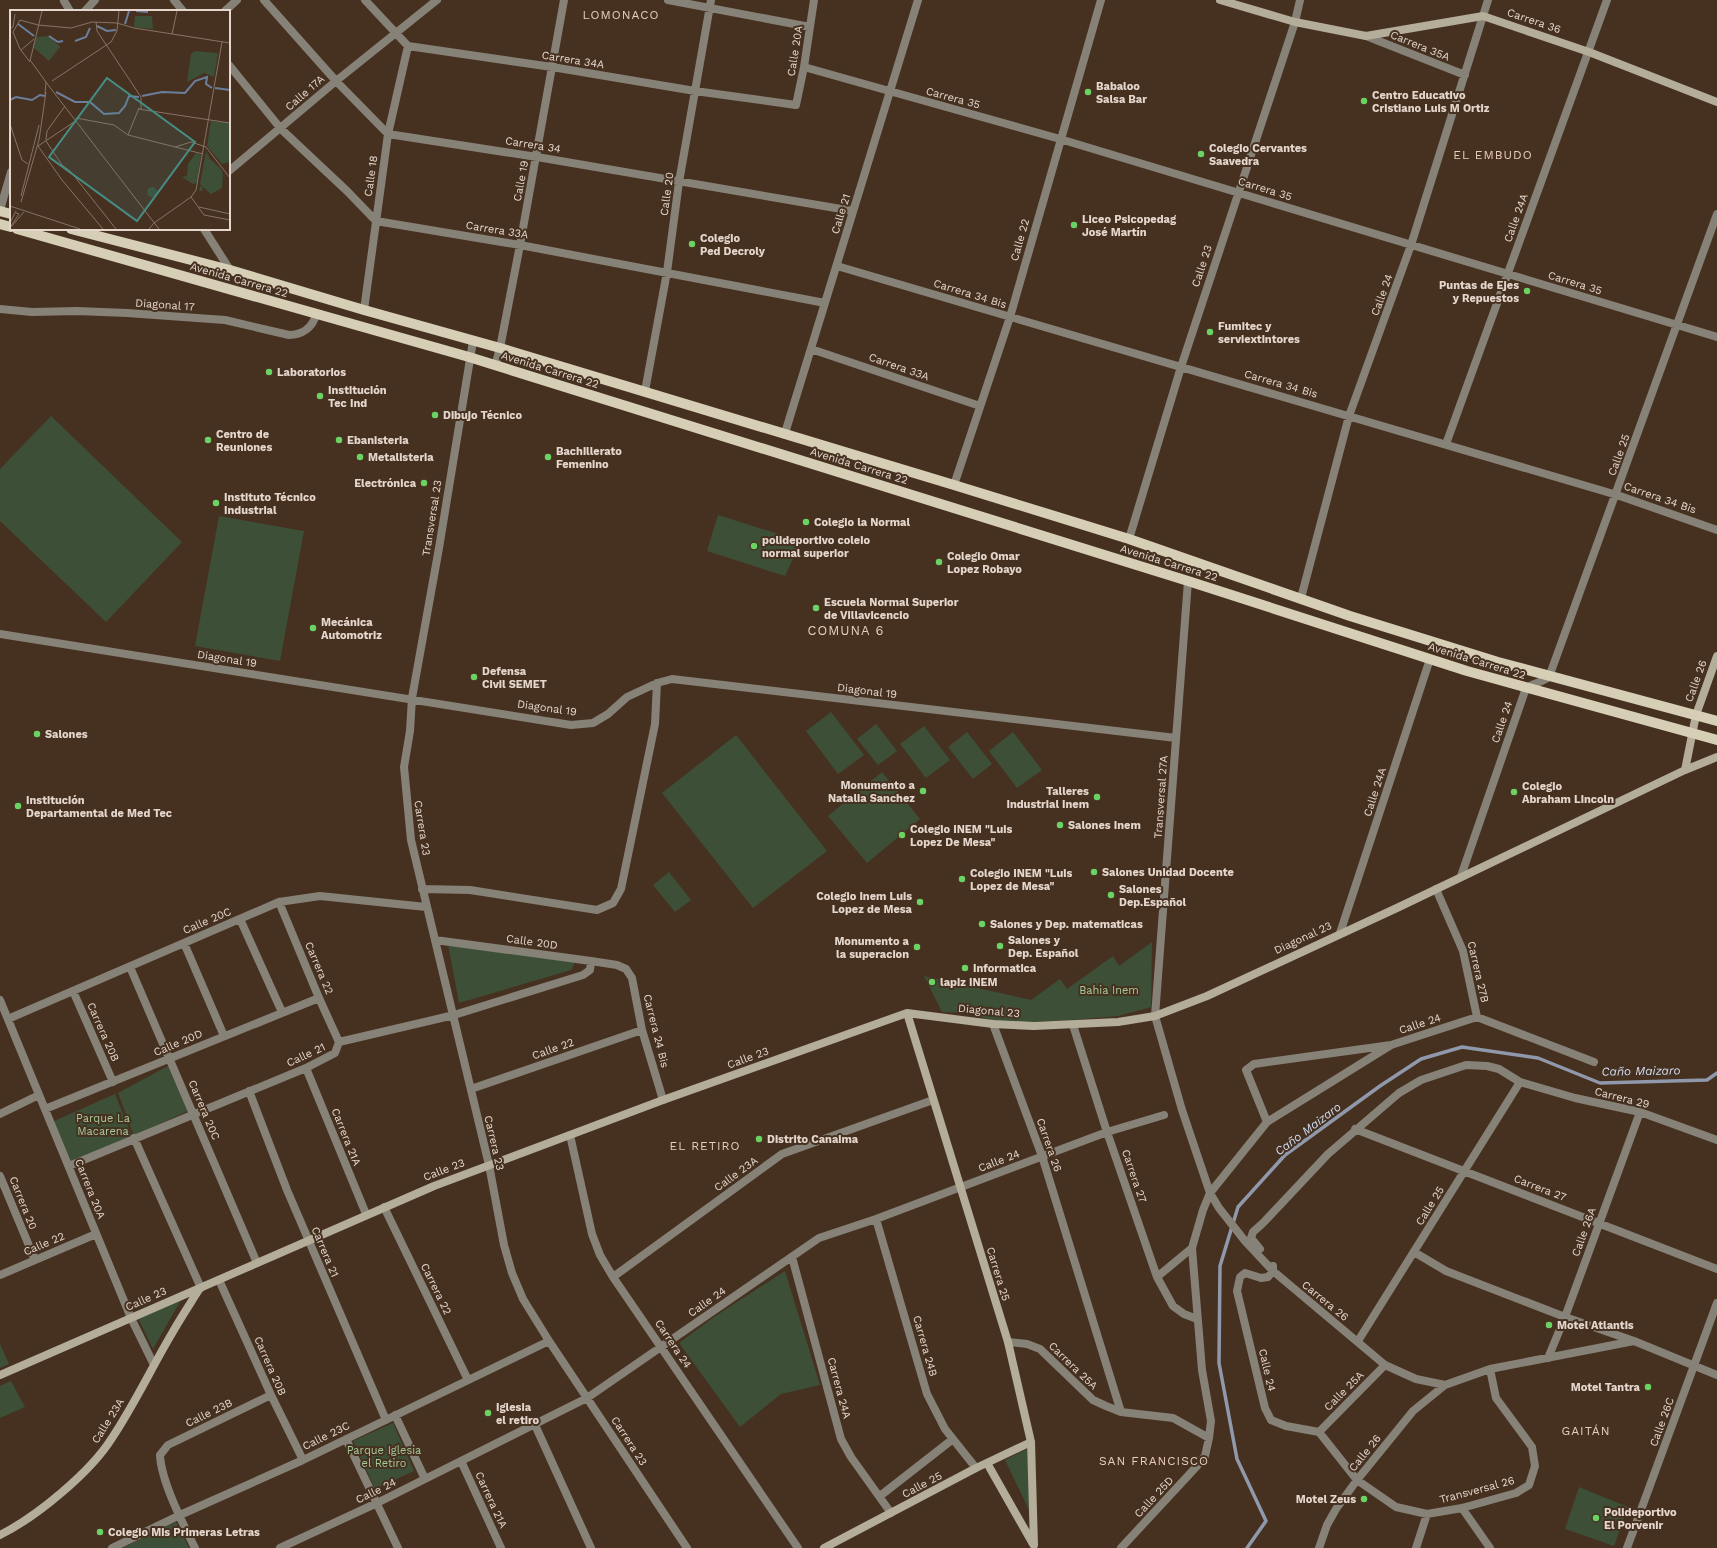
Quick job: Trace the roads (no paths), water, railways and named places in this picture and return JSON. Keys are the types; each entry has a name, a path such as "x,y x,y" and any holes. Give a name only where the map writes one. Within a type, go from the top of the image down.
{"main road":[{"path":"0,224 10,227"},
{"name":"Avenida Carrera 22","path":"20,230 316,315 469,357 1188,581 1430,659 1526,688 1717,740"},
{"name":"Avenida Carrera 22","path":"75,230 230,270 364,310 500,348 1129,539 1401,632 1549,677 1696,714 1717,721"}],"street":[{"path":"60,10 64,0"},
{"path":"64,0 69,10"},
{"path":"86,10 95,0"},
{"path":"174,0 182,10"},
{"path":"226,10 237,0"},
{"path":"264,0 336,81 388,134"},
{"path":"365,0 408,46"},
{"path":"396,33 437,0"},
{"name":"Calle 19","path":"495,366 500,348 537,157 564,0"},
{"path":"668,0 710,4 810,27"},
{"name":"Calle 20A","path":"796,105 804,68 814,0"},
{"name":"Calle 21","path":"785,434 918,0"},
{"name":"Calle 22","path":"954,485 1010,318 1101,0"},
{"name":"Carrera 36","path":"1220,0 1295,22 1366,36 1483,16 1589,52 1717,102"},
{"name":"Calle 23","path":"1129,539 1181,367 1295,22 1300,0"},
{"name":"Calle 24","path":"1301,598 1349,416 1411,245 1488,0"},
{"name":"Calle 24A","path":"1446,444 1607,0"},
{"name":"Calle 20","path":"645,392 710,4"},
{"name":"Calle 17A","path":"230,170 281,129 336,81 396,33"},
{"name":"Carrera 35A","path":"1366,36 1465,75"},
{"name":"Carrera 34A","path":"408,46 552,67 695,91 796,105"},
{"name":"Calle 18","path":"364,310 388,134 408,46"},
{"path":"230,66 281,129 348,191 376,222"},
{"name":"Carrera 35","path":"804,68 1238,192 1717,337"},
{"name":"Carrera 34","path":"388,134 537,157 854,211"},
{"path":"6,212 10,180"},
{"name":"Calle 25","path":"1549,677 1617,495 1717,214"},
{"name":"Carrera 33A","path":"376,222 520,245 825,303"},
{"path":"205,230 230,270"},
{"name":"Carrera 34 Bis","path":"836,266 1617,495 1717,530"},
{"name":"Diagonal 17","path":"0,309 32,312 77,311 127,313 225,320 289,335 298,334 306,330 316,315"},
{"name":"Transversal 23","path":"412,698 439,548 469,357 473,341"},
{"name":"Carrera 33A","path":"811,349 980,406"},
{"name":"Transversal 27A","path":"1155,1016 1188,581"},
{"name":"Diagonal 19","path":"0,634 412,698 572,725 593,724 608,714 627,696 658,683 672,679 1176,738"},
{"name":"Calle 26","path":"1696,714 1717,656"},
{"name":"Calle 24A","path":"1340,933 1430,659"},
{"path":"1526,688 1549,677"},
{"path":"422,889 470,890 597,910 613,903 621,890 656,724 658,683"},
{"name":"Calle 24","path":"1461,876 1526,688"},
{"name":"Carrera 23","path":"412,698 410,732 404,767 411,840 489,1165 504,1245 512,1273 523,1299 549,1341 687,1548"},
{"path":"1686,770 1696,714"},
{"name":"Diagonal 23","path":"907,1013 993,1024 1034,1026 1118,1022 1155,1016 1207,996 1686,770 1717,757"},
{"name":"Carrera 27B","path":"1436,889 1463,951 1477,1017"},
{"name":"Calle 20C","path":"8,1019 279,902 307,896 334,896 426,907"},
{"name":"Carrera 22","path":"279,902 319,998 340,1042"},
{"path":"240,919 282,1012"},
{"name":"Calle 20D","path":"435,940 591,961 617,965 626,969"},
{"path":"184,943 224,1036"},
{"name":"Calle 21","path":"69,1166 194,1113 306,1068 335,1053 340,1042 454,1015 583,975 590,970 591,961"},
{"name":"Carrera 20C","path":"130,967 194,1113 257,1263"},
{"name":"Carrera 24 Bis","path":"626,969 632,978 642,1030 663,1100"},
{"name":"Carrera 20B","path":"73,991 113,1082"},
{"name":"Calle 20D","path":"45,1109 319,998"},
{"name":"Carrera 20A","path":"0,1002 131,1318 154,1365"},
{"name":"Calle 23","path":"0,1375 201,1288 366,1214 489,1165 663,1100 907,1013"},
{"name":"Carrera 25","path":"907,1013 1008,1342 1030,1442 1033,1547"},
{"name":"Carrera 26","path":"1155,1016 1182,1110 1210,1194 1219,1208 1245,1241 1273,1271 1385,1365 1416,1379 1445,1385"},
{"path":"1477,1017 1594,1062"},
{"name":"Calle 24","path":"1267,1122 1246,1070 1254,1064 1391,1045 1477,1017"},
{"name":"Carrera 26","path":"993,1024 1042,1156 1121,1412"},
{"name":"Carrera 27","path":"1073,1025 1107,1132 1157,1277 1166,1295 1174,1306 1184,1314 1197,1318"},
{"name":"Calle 22","path":"471,1089 642,1030"},
{"path":"1121,1412 1174,1418 1209,1438 1211,1421 1202,1370 1192,1248 1203,1210 1210,1194 1267,1122 1391,1045"},
{"path":"1273,1271 1273,1265 1251,1238 1252,1232 1263,1223 1328,1154 1355,1129 1399,1094 1415,1084 1466,1065 1487,1066 1499,1069 1520,1082"},
{"name":"Carrera 21A","path":"306,1068 366,1214"},
{"name":"Calle 25","path":"1358,1341 1520,1082"},
{"name":"Carrera 29","path":"1520,1082 1574,1098 1640,1112 1717,1140"},
{"name":"Carrera 21","path":"249,1091 287,1190 386,1420"},
{"path":"0,1114 39,1095"},
{"name":"Calle 23A","path":"613,1277 782,1154 933,1100"},
{"name":"Calle 26A","path":"1548,1358 1565,1317 1640,1112"},
{"name":"Calle 24","path":"280,1548 377,1503 587,1398 819,1238 1107,1132 1164,1116"},
{"name":"Carrera 27","path":"1355,1129 1717,1269"},
{"name":"Carrera 24","path":"570,1135 592,1234 600,1255 613,1277 798,1548"},
{"path":"134,1138 201,1288"},
{"name":"Carrera 20","path":"0,1176 35,1260"},
{"name":"Carrera 22","path":"384,1207 468,1380"},
{"name":"Carrera 24B","path":"876,1218 927,1394 938,1418 976,1468"},
{"name":"Calle 22","path":"0,1275 96,1234"},
{"path":"1157,1277 1192,1248"},
{"path":"1414,1252 1446,1271 1565,1317 1634,1341 1717,1375"},
{"name":"Carrera 24A","path":"792,1257 842,1438 851,1457 892,1513"},
{"name":"Calle 24","path":"1273,1271 1268,1277 1261,1278 1245,1273 1240,1276 1237,1290 1265,1408 1271,1420 1286,1426 1319,1432"},
{"name":"Carrera 20B","path":"219,1280 271,1395 303,1460"},
{"name":"Calle 23A","path":"0,1535 17,1526 42,1509 91,1464 112,1439 171,1334 201,1288"},
{"name":"Calle 26C","path":"1627,1548 1717,1303"},
{"name":"Calle 23C","path":"112,1548 180,1515 303,1460 549,1341"},
{"path":"1445,1385 1490,1369 1634,1341"},
{"name":"Carrera 25A","path":"1008,1342 1027,1344 1040,1349 1093,1400 1121,1412"},
{"name":"Calle 25A","path":"1319,1432 1385,1365"},
{"name":"Transversal 26","path":"1357,1480 1396,1507 1427,1514 1462,1508 1516,1493 1529,1484 1535,1466 1532,1448 1496,1398 1490,1369"},
{"name":"Calle 26","path":"1319,1548 1327,1525 1336,1509 1357,1480 1413,1411 1445,1385"},
{"name":"Calle 23B","path":"180,1515 160,1464 160,1455 168,1445 271,1395"},
{"path":"395,1415 425,1479"},
{"path":"535,1424 591,1548"},
{"path":"1319,1432 1357,1480"},
{"name":"Calle 25D","path":"1122,1548 1205,1456 1209,1438"},
{"path":"346,1439 398,1548"},
{"name":"Calle 25","path":"880,1496 953,1439"},
{"name":"Calle 25","path":"824,1548 976,1468 1030,1442"},
{"name":"Carrera 21A","path":"461,1461 501,1548"},
{"path":"987,1463 1033,1547"},
{"path":"1462,1508 1490,1548"},
{"path":"1416,1548 1427,1514"},
{"path":"180,1515 195,1548"}],"waterway":[{"name":"Caño Maizaro","path":"1247,1548 1266,1521 1237,1459 1219,1363 1220,1266 1238,1207 1285,1155 1380,1086 1421,1059 1462,1047 1538,1058 1600,1083 1707,1080 1717,1073"}],"place":[{"name":"Babaloo Salsa Bar","path":"1088,92"},
{"name":"Centro Educativo Cristiano Luis M Ortiz","path":"1364,101"},
{"name":"Colegio Cervantes Saavedra","path":"1201,154"},
{"name":"Liceo Psicopedag José Martín","path":"1074,225"},
{"name":"Colegio Ped Decroly","path":"692,244"},
{"name":"Puntas de Ejes y Repuestos","path":"1527,291"},
{"name":"Fumitec y serviextintores","path":"1210,332"},
{"name":"Laboratorios","path":"269,372"},
{"name":"Institución Tec Ind","path":"320,396"},
{"name":"Dibujo Técnico","path":"435,415"},
{"name":"Centro de Reuniones","path":"208,440"},
{"name":"Ebanisteria","path":"339,440"},
{"name":"Metalisteria","path":"360,457"},
{"name":"Bachillerato Femenino","path":"548,457"},
{"name":"Electrónica","path":"424,483"},
{"name":"Instituto Técnico Industrial","path":"216,503"},
{"name":"Colegio la Normal","path":"806,522"},
{"name":"polideportivo coleio normal superior","path":"754,546"},
{"name":"Colegio Omar Lopez Robayo","path":"939,562"},
{"name":"Escuela Normal Superior de Villavicencio","path":"816,608"},
{"name":"Mecánica Automotriz","path":"313,628"},
{"name":"Defensa Civil SEMET","path":"474,677"},
{"name":"Salones","path":"37,734"},
{"name":"Monumento a Natalia Sanchez","path":"923,791"},
{"name":"Colegio Abraham Lincoln","path":"1514,792"},
{"name":"Talleres Industrial Inem","path":"1097,797"},
{"name":"Institución Departamental de Med Tec","path":"18,806"},
{"name":"Salones Inem","path":"1060,825"},
{"name":"Colegio INEM \"Luis Lopez De Mesa\"","path":"902,835"},
{"name":"Salones Unidad Docente","path":"1094,872"},
{"name":"Colegio INEM \"Luis Lopez de Mesa\"","path":"962,879"},
{"name":"Salones Dep.Español","path":"1111,895"},
{"name":"Colegio Inem Luis Lopez de Mesa","path":"920,902"},
{"name":"Salones y Dep. matematicas","path":"982,924"},
{"name":"Salones y Dep. Español","path":"1000,946"},
{"name":"Monumento a la superacion","path":"917,947"},
{"name":"Informatica","path":"965,968"},
{"name":"lapiz INEM","path":"932,982"},
{"name":"Distrito Canaima","path":"759,1139"},
{"name":"Motel Atlantis","path":"1549,1325"},
{"name":"Motel Tantra","path":"1648,1387"},
{"name":"Iglesia el retiro","path":"488,1413"},
{"name":"Motel Zeus","path":"1364,1499"},
{"name":"Polideportivo El Porvenir","path":"1596,1518"},
{"name":"Colegio Mis Primeras Letras","path":"100,1532"}],"district":[{"name":"LOMONACO","path":"621,15"},
{"name":"EL EMBUDO","path":"1493,155"},
{"name":"COMUNA 6","path":"846,630"},
{"name":"EL RETIRO","path":"705,1146"},
{"name":"GAITÁN","path":"1586,1431"},
{"name":"SAN FRANCISCO","path":"1154,1461"}],"park label":[{"name":"Bahia Inem","path":"1109,990"},
{"name":"Parque La Macarena","path":"103,1124"},
{"name":"Parque Iglesia el Retiro","path":"384,1456"}]}
